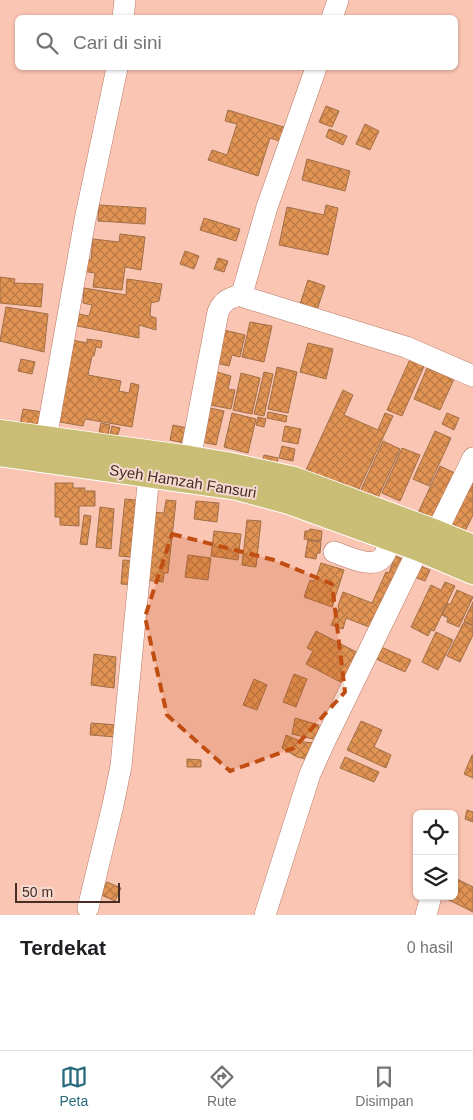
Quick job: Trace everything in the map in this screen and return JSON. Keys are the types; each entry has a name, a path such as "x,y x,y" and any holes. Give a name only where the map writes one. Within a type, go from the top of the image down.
{"main road":[{"name":"Syeh Hamzah Fansuri","path":"0,433 46,439 152,464 289,500 390,538 428,540 473,548"},
{"name":"Syeh Hamzah Fansuri","path":"0,453 152,464 190,459 294,480 428,540 473,571"}],"street":[{"path":"123,15 125,0"},
{"path":"333,15 338,0"},
{"path":"46,439 85,220 117,70"},
{"path":"242,294 267,207 315,70"},
{"path":"190,459 218,312 222,303 228,298 242,294 406,347 473,376"},
{"path":"265,915 310,774 428,540 473,458"},
{"path":"88,908 121,766 152,464"},
{"path":"334,552 369,563 379,560 384,556 390,538"},
{"path":"426,915 430,900"}],"highlighted area":[{"path":"172,534 274,560 332,584 345,692 294,748 230,771 167,715 145,617"}],"building":[{"path":"326,106 339,111 332,127 319,122"},
{"path":"228,110 290,129 286,143 270,138 258,176 208,160 212,150 227,155 237,124 225,121"},
{"path":"365,124 379,131 370,150 356,144"},
{"path":"329,129 347,136 343,145 326,137"},
{"path":"307,159 350,171 345,191 302,180"},
{"path":"99,205 146,208 145,224 98,221"},
{"path":"326,205 338,208 328,255 279,245 287,207 324,215"},
{"path":"204,218 240,229 236,241 200,230"},
{"path":"120,234 145,237 141,270 125,267 122,290 93,287 95,273 81,271 82,259 91,260 93,239 119,242"},
{"path":"185,251 199,256 194,269 180,264"},
{"path":"218,258 228,261 224,272 214,269"},
{"path":"0,277 15,279 14,283 43,284 41,307 0,303"},
{"path":"127,279 162,284 159,301 151,303 150,316 156,318 156,330 139,325 139,338 77,326 79,314 89,316 92,305 83,303 84,288 126,295"},
{"path":"308,280 325,286 317,310 300,304"},
{"path":"6,307 48,314 44,352 0,341"},
{"path":"250,322 272,326 264,362 242,357"},
{"path":"224,330 245,335 240,357 232,355 229,366 216,363"},
{"path":"68,339 87,343 87,339 102,341 101,348 96,347 94,356 92,356 88,375 121,381 119,391 129,393 131,383 139,385 132,427 85,419 83,426 54,421"},
{"path":"308,343 333,349 326,379 300,372"},
{"path":"411,357 425,364 402,416 387,410"},
{"path":"21,359 35,362 32,374 18,371"},
{"path":"277,367 297,372 288,413 268,409"},
{"path":"427,368 454,379 440,410 414,399"},
{"path":"217,372 231,376 228,389 235,390 231,409 210,405"},
{"path":"264,372 273,374 264,416 254,414"},
{"path":"241,373 260,378 252,414 233,410"},
{"path":"343,390 353,395 344,415 378,430 385,413 393,416 354,500 313,481 316,474 306,470"},
{"path":"210,408 224,411 216,445 202,442"},
{"path":"23,409 43,412 40,433 19,430"},
{"path":"268,412 287,416 286,422 267,418"},
{"path":"232,413 256,419 248,453 224,447"},
{"path":"447,413 459,418 454,430 442,424"},
{"path":"258,417 266,419 264,427 256,425"},
{"path":"101,423 110,425 107,439 98,437"},
{"path":"173,425 187,428 184,443 170,440"},
{"path":"112,426 120,428 117,437 110,435"},
{"path":"285,426 301,429 298,444 282,441"},
{"path":"435,431 451,438 429,486 413,479"},
{"path":"383,441 400,449 377,500 360,492"},
{"path":"282,446 295,449 293,461 279,458"},
{"path":"402,448 420,455 400,501 382,493"},
{"path":"264,455 278,458 275,470 261,467"},
{"path":"440,466 459,475 436,522 418,513"},
{"path":"473,471 473,515 463,535 447,527"},
{"path":"55,483 73,483 73,488 85,488 84,491 95,491 95,506 79,506 79,526 60,525 60,517 55,517"},
{"path":"125,499 144,501 138,558 119,556"},
{"path":"166,500 176,501 168,573 164,573 163,582 144,580 151,512 164,513"},
{"path":"196,501 219,503 217,522 194,519"},
{"path":"100,507 114,509 111,549 96,547"},
{"path":"84,515 91,516 87,545 80,544"},
{"path":"247,520 261,521 256,567 242,565"},
{"path":"310,529 322,531 321,541 304,539 305,531"},
{"path":"214,531 241,534 238,560 211,556"},
{"path":"308,540 321,542 320,553 317,553 316,559 305,557"},
{"path":"188,555 211,558 208,580 185,577"},
{"path":"395,556 408,561 374,629 346,618 343,629 331,625 339,608 343,592 372,603 386,572 389,573"},
{"path":"123,560 137,561 136,585 121,584"},
{"path":"321,563 344,570 332,607 304,597 310,580 315,581"},
{"path":"420,566 430,570 425,581 414,577"},
{"path":"445,582 455,586 434,631 431,630 428,636 411,627 431,585 441,590"},
{"path":"457,590 473,597 459,627 447,622 448,618 442,615 448,603 450,605"},
{"path":"473,602 473,625 464,621"},
{"path":"464,622 473,626 473,635 460,662 447,656"},
{"path":"316,631 364,656 348,686 306,664 313,651 307,648"},
{"path":"436,632 453,640 438,670 422,662"},
{"path":"381,647 411,660 405,672 376,659"},
{"path":"94,654 116,657 114,688 91,685"},
{"path":"294,674 307,679 296,707 283,702"},
{"path":"254,679 267,685 257,710 243,705"},
{"path":"295,718 319,725 317,740 292,734"},
{"path":"361,721 382,730 374,747 391,755 386,768 347,750"},
{"path":"91,723 117,725 116,737 90,735"},
{"path":"286,735 302,742 317,743 311,760 297,757 282,748"},
{"path":"473,755 473,778 464,774"},
{"path":"345,757 379,772 374,782 340,768"},
{"path":"187,759 201,760 201,767 187,767"},
{"path":"467,810 473,812 473,822 465,819"},
{"path":"458,880 473,887 473,912 449,900 458,900"},
{"path":"107,882 121,888 115,901 101,895"}]}
